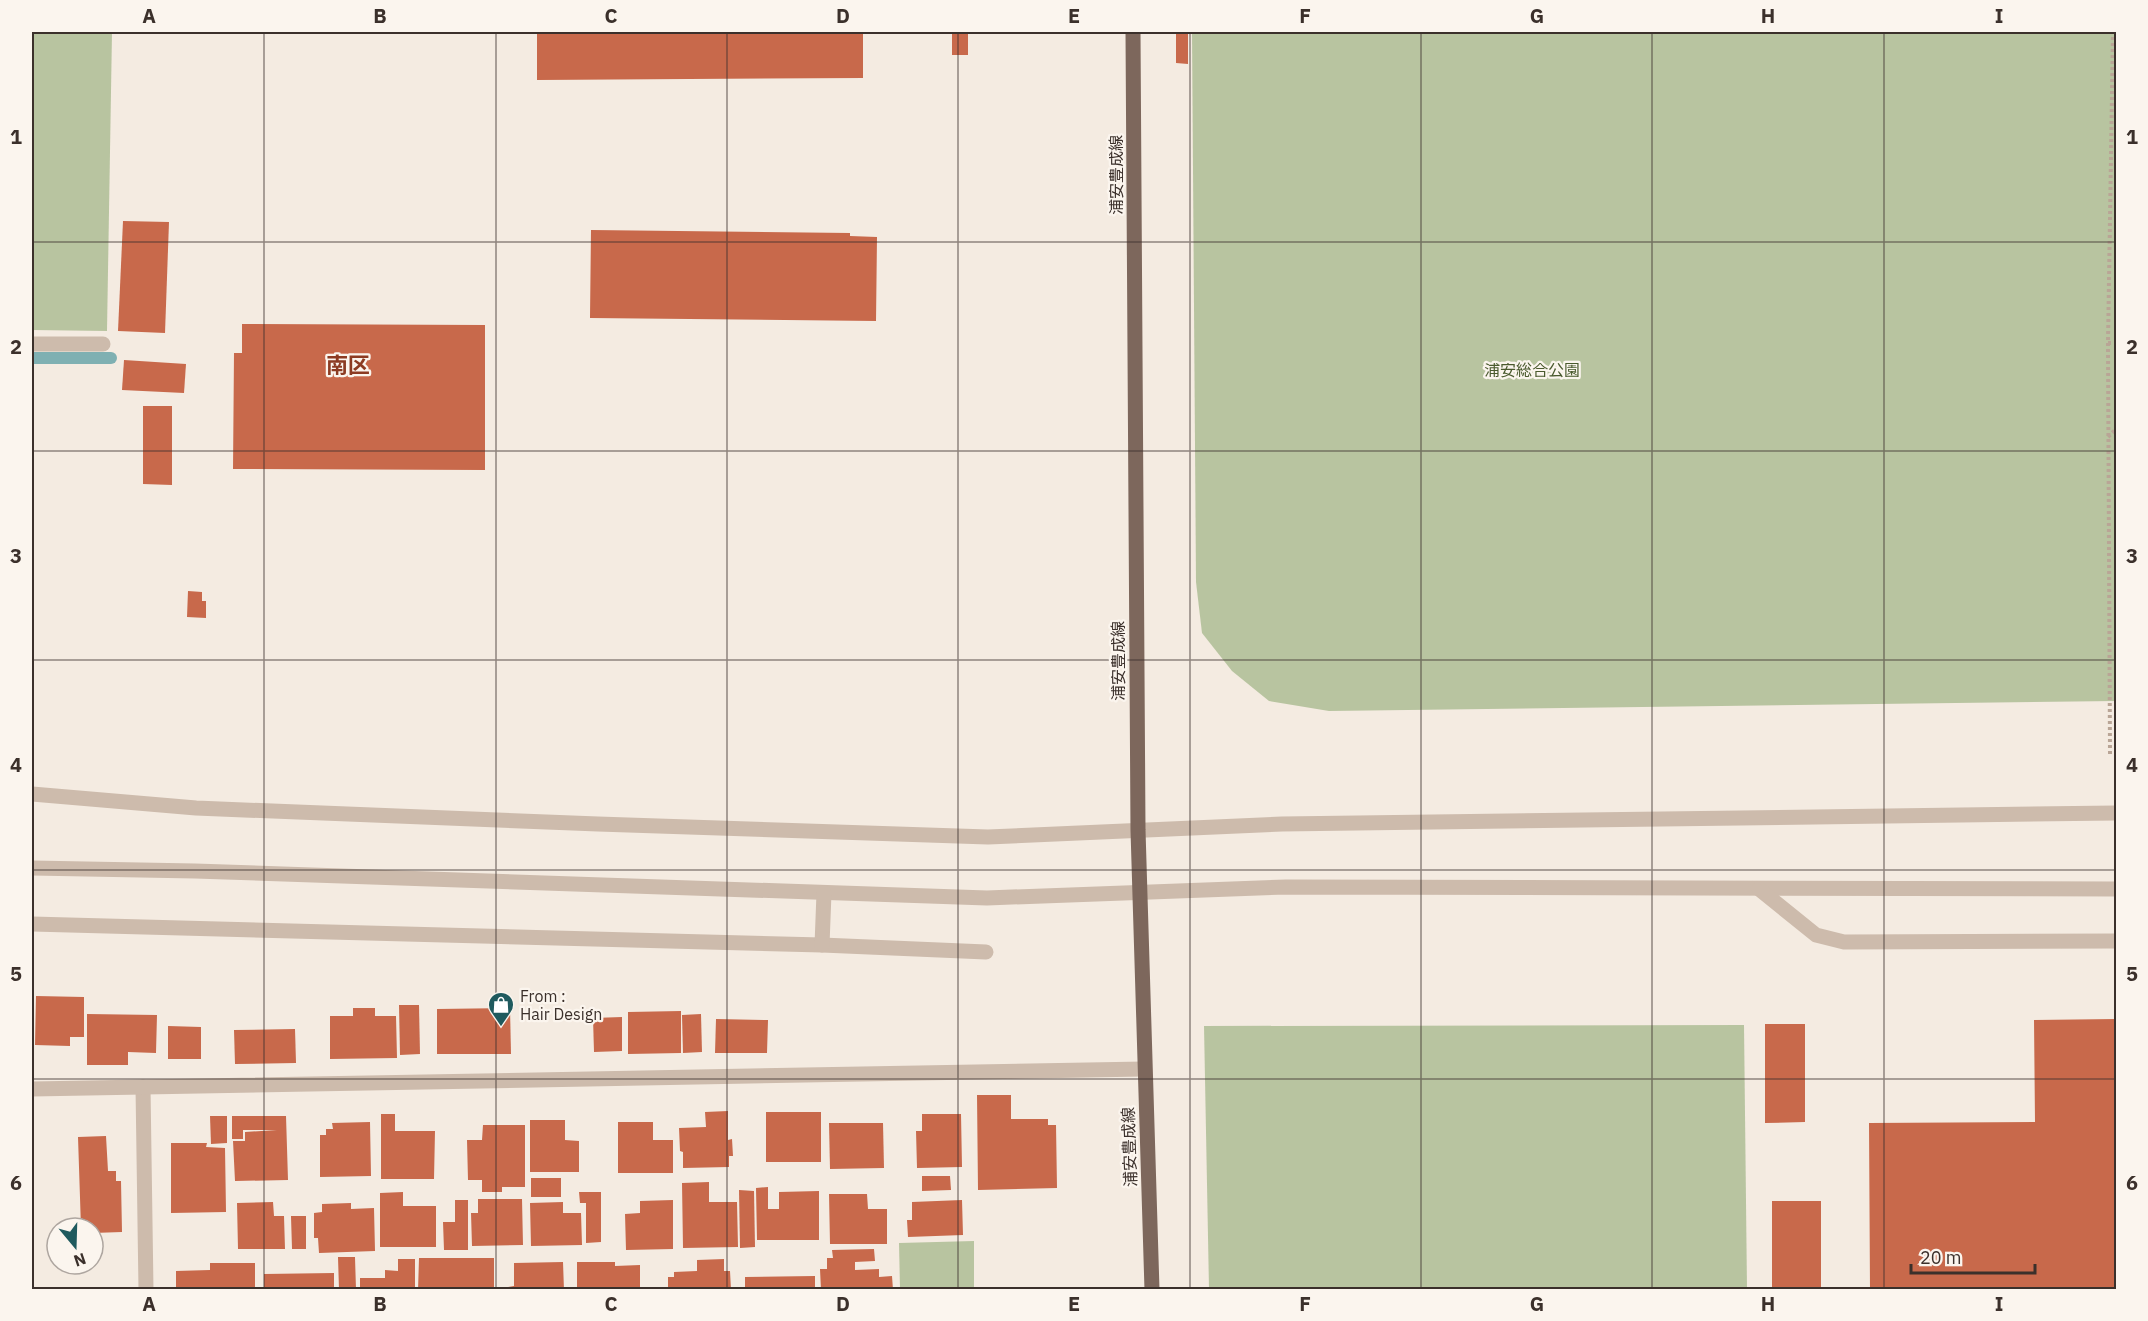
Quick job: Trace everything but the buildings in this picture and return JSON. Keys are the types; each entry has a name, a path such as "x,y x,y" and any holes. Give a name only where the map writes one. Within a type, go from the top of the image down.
{"main road":[{"name":"浦安豊成線","path":"1133,32 1138,830 1152,1290"}],"street":[{"path":"32,344 103,344"},
{"path":"32,794 196,808 610,825 988,837 1282,824 2116,813"},
{"path":"32,868 195,871 987,898 1286,887 2116,889"},
{"path":"1759,889 1816,935 1844,942 2116,941"},
{"path":"822,945 824,893"},
{"path":"32,924 822,945 986,952"},
{"path":"32,1089 1144,1069"},
{"path":"143,1087 146,1290"}],"path":[{"path":"2110,754 2108,343 2113,32"},
{"path":"2108,343 2116,343"},
{"path":"2108,438 2116,429"}],"green space":[{"path":"32,32 112,32 107,331 32,330"},
{"name":"浦安総合公園","path":"1192,32 2116,32 2116,701 1329,711 1269,701 1232,671 1202,633 1196,582"},
{"path":"1744,1025 1747,1289 1209,1289 1204,1026"},
{"path":"974,1241 974,1289 900,1289 899,1243"}],"waterway":[{"path":"32,358 111,358"}],"place":[{"name":"From : Hair Design","path":"501,1028"}],"district":[{"name":"南区","path":"348,364"}]}
